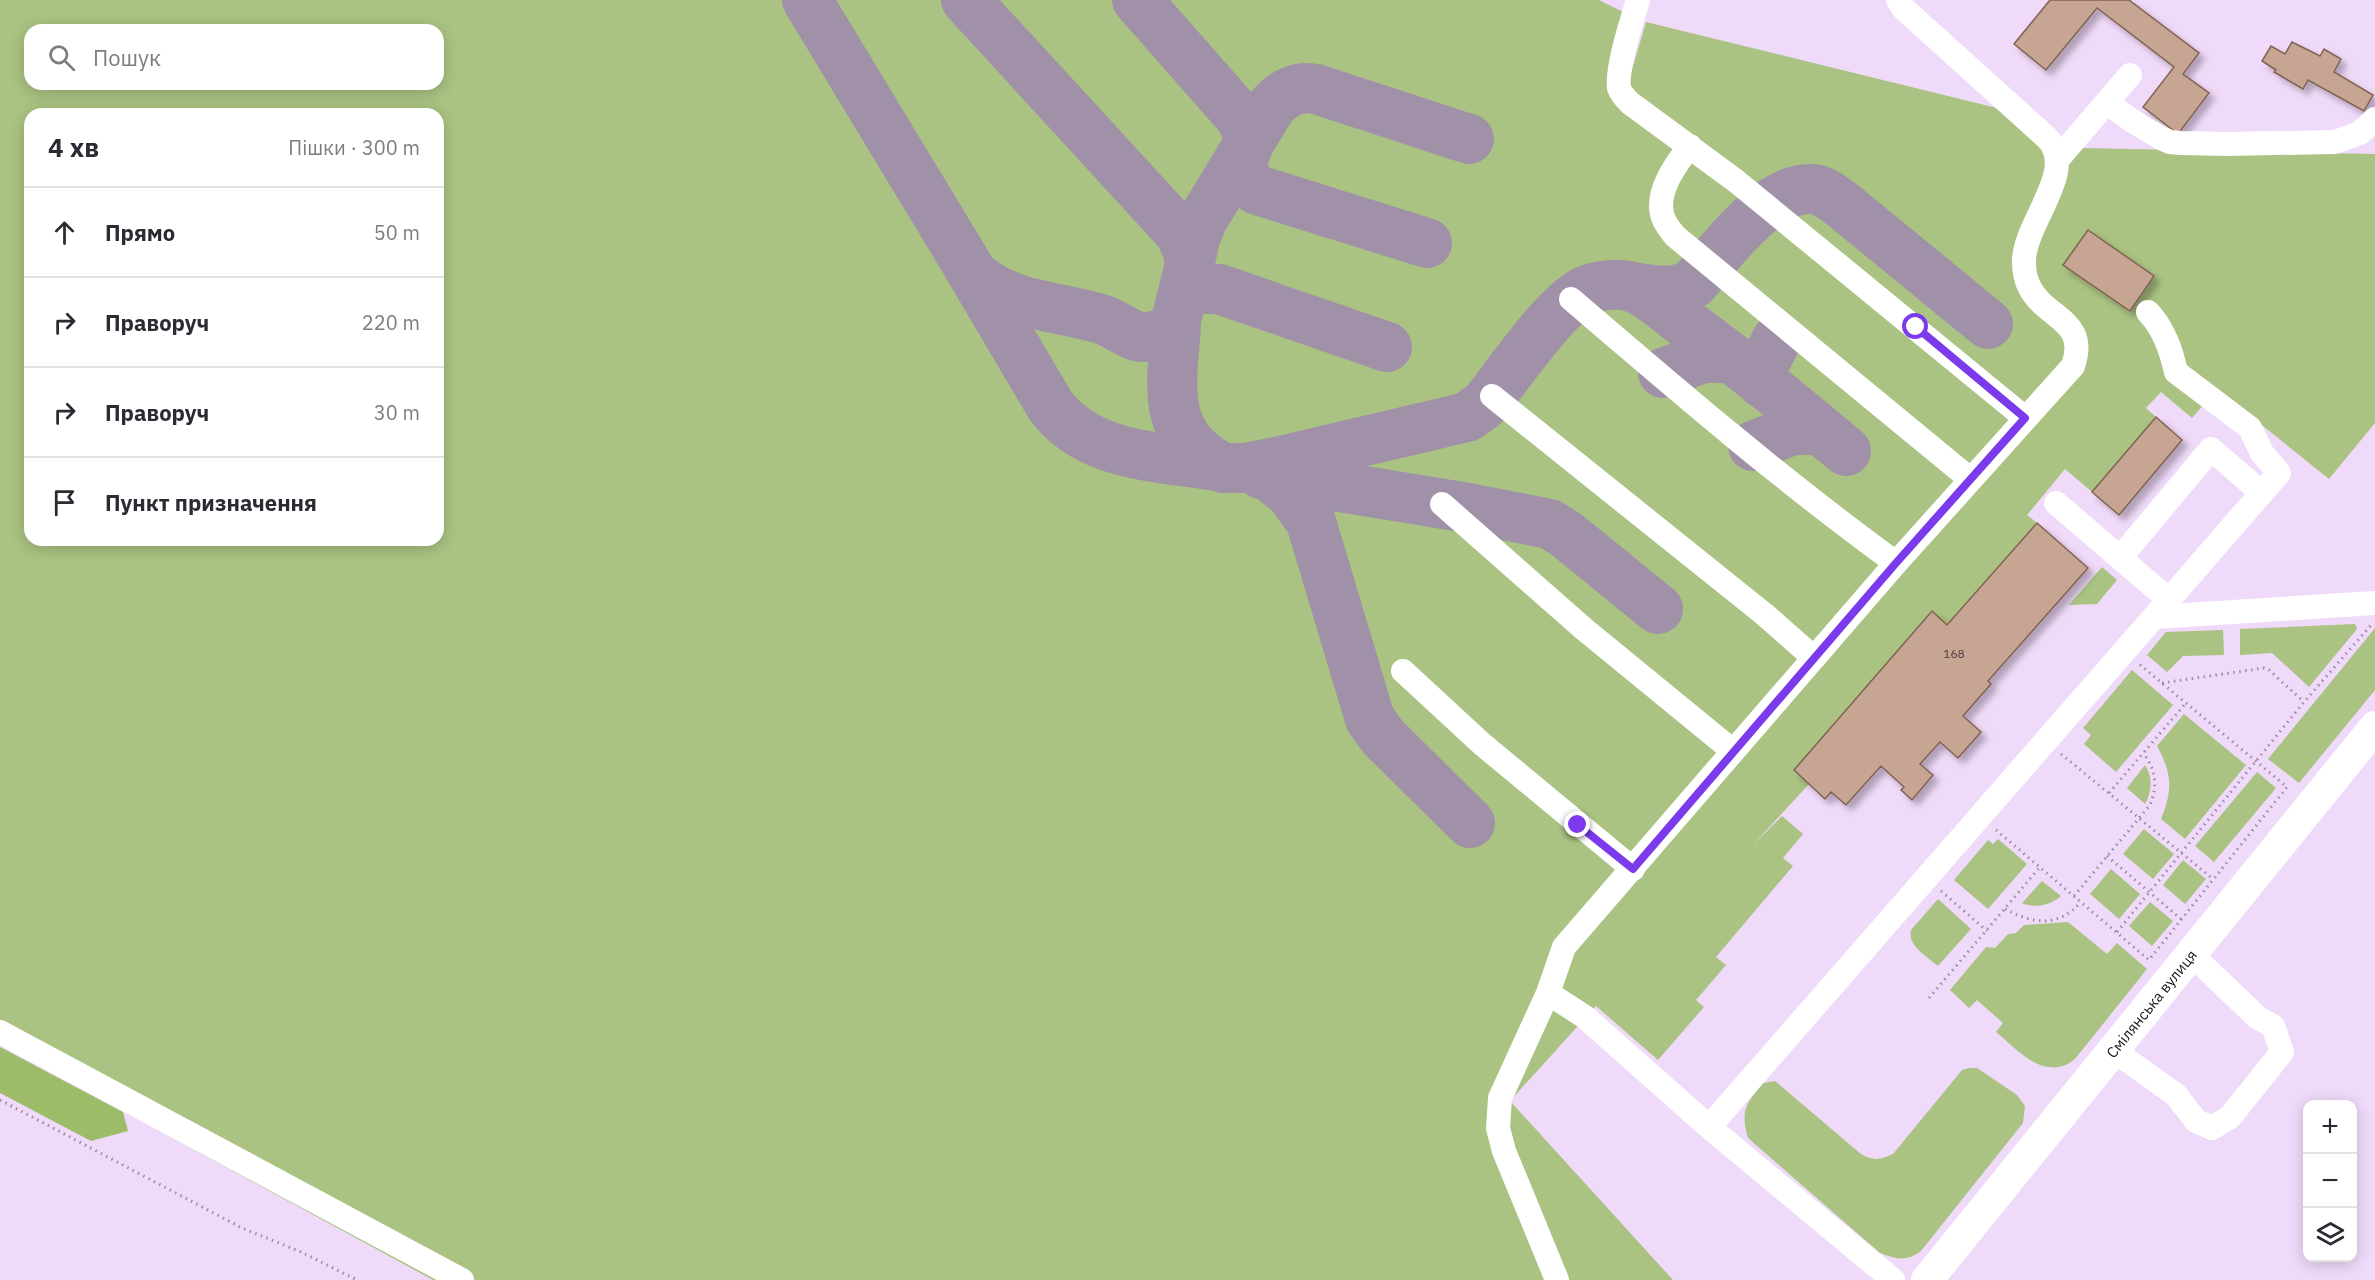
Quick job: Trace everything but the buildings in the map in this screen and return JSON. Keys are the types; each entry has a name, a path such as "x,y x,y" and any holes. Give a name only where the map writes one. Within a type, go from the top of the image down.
{"main road":[{"name":"Смілянська вулиця","path":"1927,1280 2375,727"}],"lane":[{"path":"1638,0 1627,38 1619,87 1622,95 1744,187 2025,418"},
{"path":"1557,1280 1504,1151 1497,1117 1504,1087 1548,993 1564,947 1970,478 2073,366 2076,355 2075,340 2067,323 2037,299 2030,288 2024,259 2026,244 2051,187 2058,159 2057,150 2047,138 1903,8 1898,0"},
{"path":"2058,159 2130,75"},
{"path":"2107,103 2161,138 2181,143 2335,142 2360,133 2375,119"},
{"path":"1690,147 1673,167 1661,201 1664,218 1675,236 1970,478"},
{"path":"1571,299 1840,522 1896,563"},
{"path":"1709,1127 2279,473 2262,453 2250,428 2176,372 2172,353 2163,333 2148,312"},
{"path":"1492,396 1755,607 1815,658"},
{"path":"2120,558 2211,449 2262,493"},
{"path":"2056,503 2120,558 2161,609"},
{"path":"1442,504 1584,629 1733,751"},
{"path":"2161,609 2375,603"},
{"path":"1403,671 1482,744 1633,869"},
{"path":"2113,1050 2176,1095 2196,1121 2212,1128 2230,1117 2282,1052 2273,1026 2258,1018 2191,954"},
{"path":"1548,993 1585,1017 1709,1127 1893,1280"},
{"path":"0,1032 462,1280"}],"path":[{"path":"2117,932 2304,702 2375,620"},
{"path":"1980,816 2149,960 2287,787 2124,651"},
{"path":"2162,682 2264,668 2304,702"},
{"path":"2109,794 2186,702"},
{"path":"2045,742 2213,879"},
{"path":"2074,896 2150,805 2155,788 2154,769 2144,753"},
{"path":"2107,856 2181,919"},
{"path":"1929,998 2040,867"},
{"path":"1926,878 1988,931"},
{"path":"2005,909 2023,918 2046,921 2067,915 2081,902"},
{"path":"0,1100 242,1228 301,1252 357,1280"}],"green space":[{"path":"0,0 1599,0 1625,13 1631,73 1646,22 2001,109 2082,148 2375,154 2375,423 2329,479 2217,389 2192,418 2161,392 2146,408 2156,417 2092,492 2065,469 2027,515 2037,523 1947,625 1931,612 1795,770 1809,784 1753,845 1782,816 1803,834 1783,858 1793,866 1716,957 1726,965 1696,1000 1704,1007 1658,1060 1596,1006 1510,1101 1673,1280 433,1280 0,1044"},
{"path":"2102,567 2117,580 2097,604 2069,605"},
{"path":"2355,624 2357,629 2309,687 2272,653 2240,655 2240,629"},
{"path":"2375,628 2375,690 2299,783 2268,759"},
{"path":"2223,630 2224,655 2183,656 2167,672 2147,655 2166,632"},
{"path":"2132,670 2173,705 2116,772 2084,744 2091,735 2083,728"},
{"path":"2184,714 2246,765 2185,839 2161,819 2168,799 2169,782 2166,765 2157,746"},
{"path":"2145,765 2151,784 2145,804 2127,788"},
{"path":"2257,772 2276,788 2214,862 2195,846"},
{"path":"2144,829 2174,854 2153,879 2123,854"},
{"path":"1998,839 2027,864 1988,909 1954,880 1988,840 1993,844"},
{"path":"2183,860 2206,879 2185,904 2163,885"},
{"path":"2111,869 2140,894 2119,919 2090,894"},
{"path":"2042,881 2061,896 2043,905 2032,906 2022,903"},
{"path":"1938,899 1971,929 1938,966 1915,946 1911,930"},
{"path":"2150,902 2173,921 2152,946 2129,926"},
{"path":"2068,922 2107,954 2117,943 2147,969 2075,1059 2064,1066 2053,1068 2033,1062 1996,1032 2003,1023 1977,1000 1969,1008 1950,990 1986,947 1995,948 2008,934 2016,933 2024,925"},
{"path":"0,1047 123,1112 128,1131 91,1141 0,1093"},
{"path":"1977,1068 2017,1095 2025,1106 2023,1123 1921,1251 1911,1257 1896,1258 1880,1253 1748,1138 1745,1121 1746,1108 1763,1083 1775,1081 1861,1154 1873,1159 1885,1158 1893,1154 1962,1070"}],"taxiway":[{"path":"807,0 1050,405 1067,423 1107,446 1154,457 1226,468 1245,468 1467,417 1484,405 1532,342 1561,310 1587,290 1615,285 1632,287 1645,293 1744,368 1846,451"},
{"path":"966,0 1180,233 1189,254 1189,268 1195,238 1203,219 1271,107 1291,91 1303,88 1316,89 1469,139"},
{"path":"1137,0 1240,117 1248,133 1247,149"},
{"path":"1242,156 1245,176 1257,190 1427,243"},
{"path":"1631,287 1671,290 1694,283 1731,239 1763,209 1779,198 1796,191 1812,189 1825,193 1844,206 1988,324"},
{"path":"974,275 988,286 1019,300 1104,320 1142,337 1159,335 1174,328 1189,268"},
{"path":"1183,297 1194,289 1219,289 1387,347"},
{"path":"1176,325 1172,389 1179,424 1188,440 1202,455 1223,468"},
{"path":"1762,383 1764,364 1777,339"},
{"path":"1663,373 1703,358 1731,358"},
{"path":"1753,446 1792,430 1821,430"},
{"path":"1261,474 1550,524 1567,535 1658,609"},
{"path":"1268,475 1291,494 1311,522 1370,719 1383,737 1470,823"}],"route":[{"path":"1578,825 1633,869 1896,563 2025,418 1916,327"}]}
